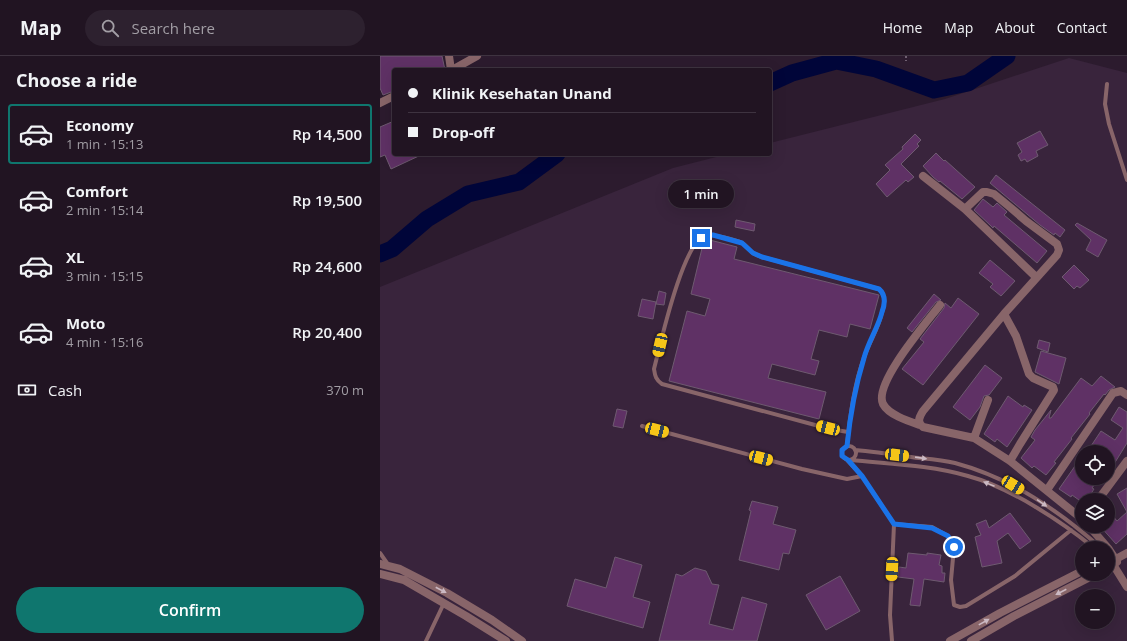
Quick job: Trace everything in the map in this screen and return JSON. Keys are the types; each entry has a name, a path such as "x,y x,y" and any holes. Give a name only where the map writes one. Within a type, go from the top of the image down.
{"street":[{"path":"449,56 451,68"},
{"path":"455,68 477,56"},
{"path":"380,103 392,97"},
{"path":"923,176 965,209 1036,278"},
{"path":"920,425 919,418 924,411 1004,314 1057,255 1059,250 1056,244 994,194 983,192 965,209"},
{"path":"940,305 902,354 892,370 883,389 881,399 884,405 901,418 922,427 974,438 1010,461 1075,513"},
{"path":"1004,314 1016,336 1029,374 1033,378 1053,387 1054,390 1010,461"},
{"path":"1047,490 1113,393 1121,391 1127,395"},
{"path":"974,438 988,400"},
{"path":"1103,493 1127,461"},
{"path":"1095,533 1102,541"},
{"path":"1115,559 1127,553"},
{"path":"380,564 400,569 424,581 492,620 522,641"},
{"path":"1115,567 1127,586"},
{"path":"380,574 404,580 506,641"},
{"path":"950,641 1000,613 1075,575"},
{"path":"421,590 424,581"},
{"path":"971,641 1014,616 1082,581"}],"lane":[{"path":"1107,84 1105,104 1109,124 1127,180"},
{"path":"848,432 830,429 662,384 657,381 654,369 677,284 697,241 706,235 713,235 742,243 753,253 762,257 879,289 883,293 884,298 882,312 864,356 855,393 847,446 842,450 844,459 928,468 970,476 1019,497 1071,530 1085,541"},
{"path":"642,426 810,471 847,479 862,476"},
{"path":"847,446 850,446 855,450 953,463 998,478 1040,501 1077,527 1093,541"},
{"path":"849,460 855,456 855,450"},
{"path":"849,460 862,476 894,524 890,615 892,641"},
{"path":"894,524 932,528 948,536 954,547 951,580 954,605 960,607 966,606 1015,576 1071,530"},
{"path":"380,553 389,566"},
{"path":"426,641 444,603"}],"path":[{"path":"906,56 906,61"}],"shaded area":[{"path":"1069,58 1127,73 1127,641 380,641 380,287 673,168 720,156 772,156 772,142 945,99"}],"building":[{"path":"380,56 442,56 445,68 392,68 392,92 383,95 380,88"},
{"path":"392,122 392,156 419,156 391,169 385,155 380,157 380,127"},
{"path":"1040,131 1048,145 1036,151 1038,156 1027,162 1025,159 1021,161 1018,155 1022,152 1017,143"},
{"path":"915,134 921,140 917,144 919,146 901,164 914,177 908,182 906,180 887,197 876,184 890,170 885,165 903,149 902,147"},
{"path":"936,153 975,187 962,199 933,177 923,166"},
{"path":"996,175 1065,230 1060,237 1055,233 1054,235 1040,225 990,183"},
{"path":"983,199 993,207 997,203 1007,212 1004,215 1047,251 1037,263 994,226 993,228 974,210"},
{"path":"736,220 755,224 754,231 735,227"},
{"path":"1077,223 1107,240 1098,257 1086,250 1091,240 1075,225"},
{"path":"706,239 737,247 734,259 879,295 870,329 850,324 847,337 819,330 811,359 819,361 815,375 772,364 768,378 826,392 819,419 669,381 687,311 705,316 710,299 691,294 704,240"},
{"path":"990,260 1015,281 1001,296 990,287 993,284 979,273"},
{"path":"1074,265 1089,280 1080,288 1077,286 1074,289 1062,277"},
{"path":"659,291 666,293 664,305 656,304"},
{"path":"934,294 941,300 936,302 912,332 907,328"},
{"path":"958,298 979,314 923,385 902,369 924,342 920,339 944,308 945,303 951,308"},
{"path":"642,299 656,302 653,319 638,316"},
{"path":"1039,340 1050,343 1048,352 1037,348"},
{"path":"1041,351 1066,358 1059,384 1035,372"},
{"path":"985,365 1002,378 989,395 984,396 980,407 970,420 953,407"},
{"path":"1101,376 1115,387 1109,390 1105,395 1104,394 1089,413 1090,414 1071,438 1072,439 1054,462 1056,463 1046,475 1034,466 1032,468 1021,458 1035,440 1031,437 1035,430 1051,410 1049,418 1051,418 1081,378 1092,386"},
{"path":"1008,396 1023,407 1024,405 1032,410 1007,447 997,439 995,442 984,434"},
{"path":"1119,407 1127,412 1127,443 1115,462 1115,445 1092,445 1101,431 1115,440 1123,428 1111,420"},
{"path":"617,409 627,411 623,428 613,426"},
{"path":"1075,466 1075,485 1094,485 1091,493 1075,493 1075,497 1072,495 1071,497 1059,489"},
{"path":"1127,488 1127,512 1117,494"},
{"path":"752,501 778,507 773,524 796,530 789,554 783,553 779,570 739,560"},
{"path":"1127,512 1127,534 1116,544 1115,541 1106,533 1115,533 1115,519 1117,521"},
{"path":"1010,513 1031,541 1020,549 1008,533 997,541 1002,563 982,567 975,537 981,535 976,524 986,520 989,528"},
{"path":"908,553 941,555 939,565 942,566 942,573 945,573 944,582 924,579 920,606 910,605 914,579 898,577 899,567 906,568"},
{"path":"615,557 642,565 633,597 650,602 643,628 567,606 575,579 606,588"},
{"path":"695,568 706,571 712,584 719,585 709,624 733,630 742,597 767,604 757,641 659,641 676,574 682,576"},
{"path":"840,576 860,611 826,630 806,595"}],"waterway":[{"path":"772,82 792,73 836,61 876,69 934,90 968,83 1007,56"},
{"path":"380,254 392,249 427,219 468,194 519,182 554,156"}],"route":[{"path":"701,238 706,235 713,235 742,243 753,253 762,257 879,289 883,293 884,298 882,312 864,356 855,393 847,446 842,450 842,456 844,459 848,460 862,476 894,524 932,528 948,536 954,547"}]}
